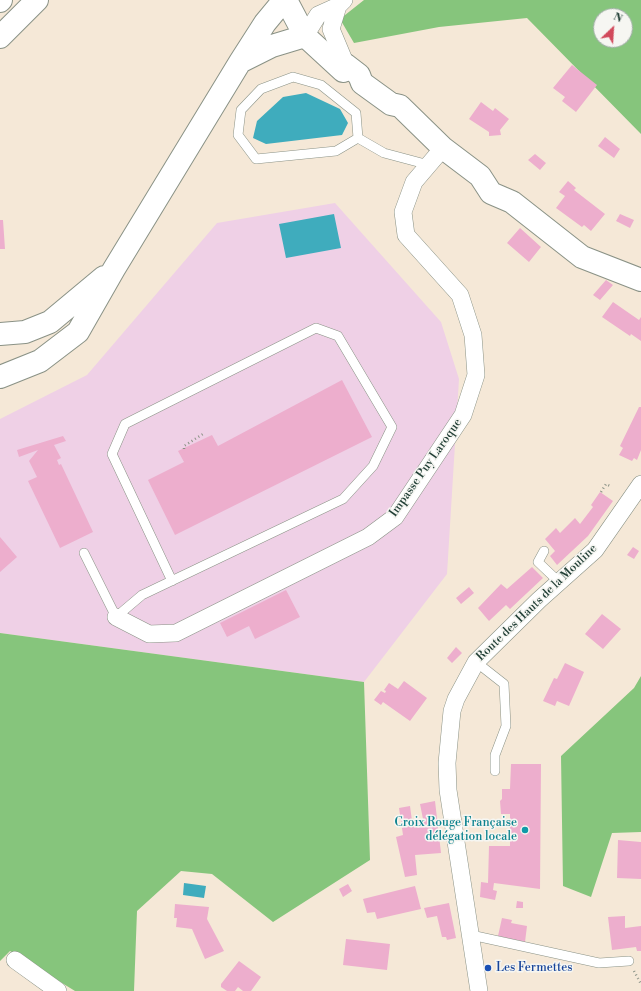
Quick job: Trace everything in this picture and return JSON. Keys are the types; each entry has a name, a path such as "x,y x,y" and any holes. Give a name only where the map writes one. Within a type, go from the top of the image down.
{"main road":[{"path":"0,26 25,0"},
{"path":"0,37 37,0"},
{"path":"0,377 40,361 78,332 114,269 240,62 265,23 285,0 305,36 339,63 359,75 362,83 391,104 394,115 422,128 443,148 480,176 496,180 512,202 582,257 641,280"},
{"path":"240,62 272,46 305,36"},
{"path":"0,334 25,332 50,322 114,269"}],"street":[{"path":"305,36 318,15 341,3"},
{"path":"339,63 332,29 341,3"},
{"name":"Impasse Puy Laroque","path":"116,617 149,634 176,633 368,537 395,517 463,415 476,375 473,335 460,295 406,235 403,212 414,182 443,148"},
{"name":"Route des Hauts de la Mouline","path":"479,991 448,790 447,763 452,711 456,699 476,662 594,550 641,484"},
{"path":"15,960 58,991"}],"lane":[{"path":"293,77 321,85 356,113 358,138 336,151 256,159 238,135 241,110 261,89 293,77"},
{"path":"358,138 384,154 428,165"},
{"path":"84,553 116,617 142,595 172,581 343,499 374,466 392,427 338,336 316,328 125,424 112,454 172,581"},
{"path":"544,551 538,562 559,582"},
{"path":"476,662 504,684 506,726 495,755 495,771"},
{"path":"471,935 599,963 629,961"}],"path":[{"path":"184,448 184,446 203,434"},
{"path":"601,492 606,484 610,486"}],"shaded area":[{"path":"335,203 441,322 459,379 447,574 364,682 0,633 0,419 87,375 217,223"}],"green space":[{"path":"364,0 641,0 641,134 527,18 439,27 354,43 340,19"},
{"path":"0,633 364,682 370,860 273,922 212,874 181,871 137,911 134,991 75,991 10,951 0,961"},
{"path":"641,676 641,832 612,833 591,897 563,886 561,756 634,688"}],"water":[{"path":"306,93 340,109 348,123 342,135 266,144 253,138 257,121 283,97"},
{"path":"334,214 341,248 286,258 279,224"},
{"path":"184,883 206,886 204,898 183,895"}],"building":[{"path":"572,65 597,85 576,112 562,101 565,97 553,88"},
{"path":"481,102 493,111 495,108 509,119 500,130 501,135 489,136 489,132 469,119"},
{"path":"605,137 620,149 614,158 598,146"},
{"path":"535,154 546,163 540,170 528,160"},
{"path":"568,181 576,188 574,190 605,214 591,231 584,225 582,227 556,208 565,196 559,192"},
{"path":"620,214 634,220 630,228 616,221"},
{"path":"0,220 3,220 5,249 0,249"},
{"path":"520,228 541,247 529,262 507,243"},
{"path":"606,280 613,285 600,300 593,295"},
{"path":"613,302 639,320 641,317 641,341 631,334 630,336 602,317"},
{"path":"342,380 372,437 175,535 148,480 184,462 178,451 212,435 218,446"},
{"path":"639,407 641,407 641,450 637,460 634,458 632,461 619,455 623,448 620,446"},
{"path":"63,436 66,441 54,445 61,458 57,460 59,465 61,464 93,532 60,548 28,481 37,477 29,461 38,450 19,457 17,450"},
{"path":"600,492 613,501 588,536 557,565 550,556 555,551 545,539 556,528 560,533 575,518 580,524 593,507 591,505"},
{"path":"0,537 17,557 0,572"},
{"path":"633,547 639,551 634,559 627,555"},
{"path":"532,567 543,578 510,609 506,605 489,621 478,608 501,584 507,589"},
{"path":"469,587 474,593 461,604 456,598"},
{"path":"286,590 300,617 255,639 249,626 227,637 220,623"},
{"path":"602,614 621,629 603,649 585,634"},
{"path":"456,647 462,653 452,663 447,658"},
{"path":"565,663 584,672 569,706 557,701 555,706 543,701 554,678 557,679"},
{"path":"404,681 427,698 410,721 383,702 381,705 374,700 381,691 385,693 386,691 384,690 389,683 398,689"},
{"name":"Croix Rouge Française délégation locale","path":"511,764 541,764 540,889 494,883 493,890 497,891 495,900 480,897 481,882 488,883 489,846 510,846 510,814 501,814 500,801 502,799 502,789 510,789"},
{"path":"435,801 441,853 415,855 417,875 405,877 396,837 403,835 399,808 410,806 412,821 423,819 420,804"},
{"path":"618,840 641,842 641,879 617,878"},
{"path":"348,884 352,891 343,897 339,889"},
{"path":"415,886 421,909 377,919 375,912 367,913 363,899"},
{"path":"517,901 523,902 523,908 516,908"},
{"path":"449,903 456,938 447,940 446,937 442,937 437,916 427,918 424,908"},
{"path":"175,904 209,907 207,919 224,951 205,959 192,929 176,927 177,918 174,918"},
{"path":"625,916 625,928 641,926 641,951 637,951 636,947 612,950 608,917"},
{"path":"502,918 512,920 511,923 527,926 525,942 498,936"},
{"path":"346,939 390,944 387,970 343,965"},
{"path":"239,961 261,977 251,991 243,991 238,987 235,991 227,991 221,987 221,984"}],"place":[{"name":"Croix Rouge Française délégation locale","path":"525,830"},
{"name":"Les Fermettes","path":"488,968"}]}
